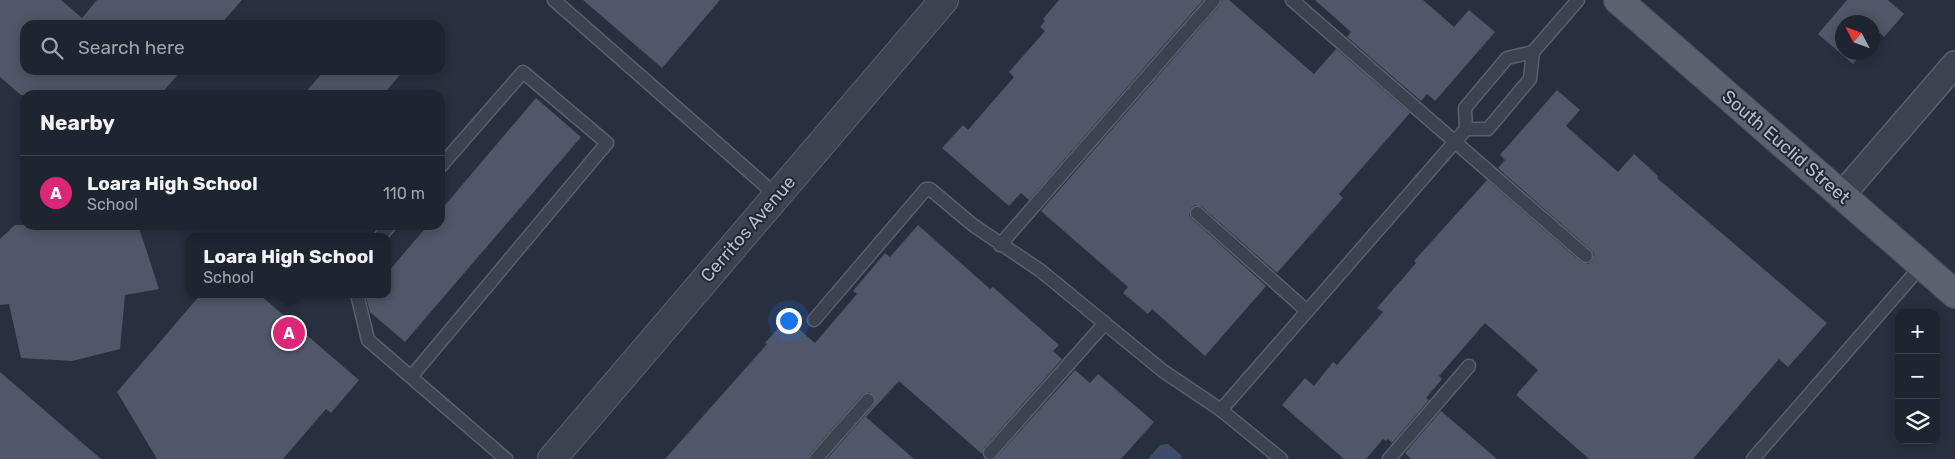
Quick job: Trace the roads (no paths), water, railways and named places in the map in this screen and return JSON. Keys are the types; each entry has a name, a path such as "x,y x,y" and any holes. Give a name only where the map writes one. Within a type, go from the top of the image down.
{"main road":[{"name":"South Euclid Street","path":"1618,0 1955,294"}],"street":[{"name":"Cerritos Avenue","path":"552,459 944,0"},
{"path":"1841,196 1955,64"}],"lane":[{"path":"554,0 777,196"},
{"path":"1000,245 1214,0"},
{"path":"1292,0 1586,256"},
{"path":"1466,128 1488,129 1530,79 1533,52 1578,0"},
{"path":"1221,410 1455,142 1466,128 1465,108 1507,58 1533,52"},
{"path":"411,377 607,143 523,72 445,161"},
{"path":"814,320 926,190 930,189 1000,245 1041,271 1162,371 1221,410 1281,459"},
{"path":"1197,213 1307,311"},
{"path":"1753,459 1922,265"},
{"path":"358,298 368,340 506,459"},
{"path":"990,453 1105,323"},
{"path":"1389,459 1469,366"},
{"path":"816,459 868,400"}],"water":[{"path":"1168,444 1182,456 1180,459 1148,459 1160,445"}],"place":[{"name":"Loara High School","path":"289,333"}]}
